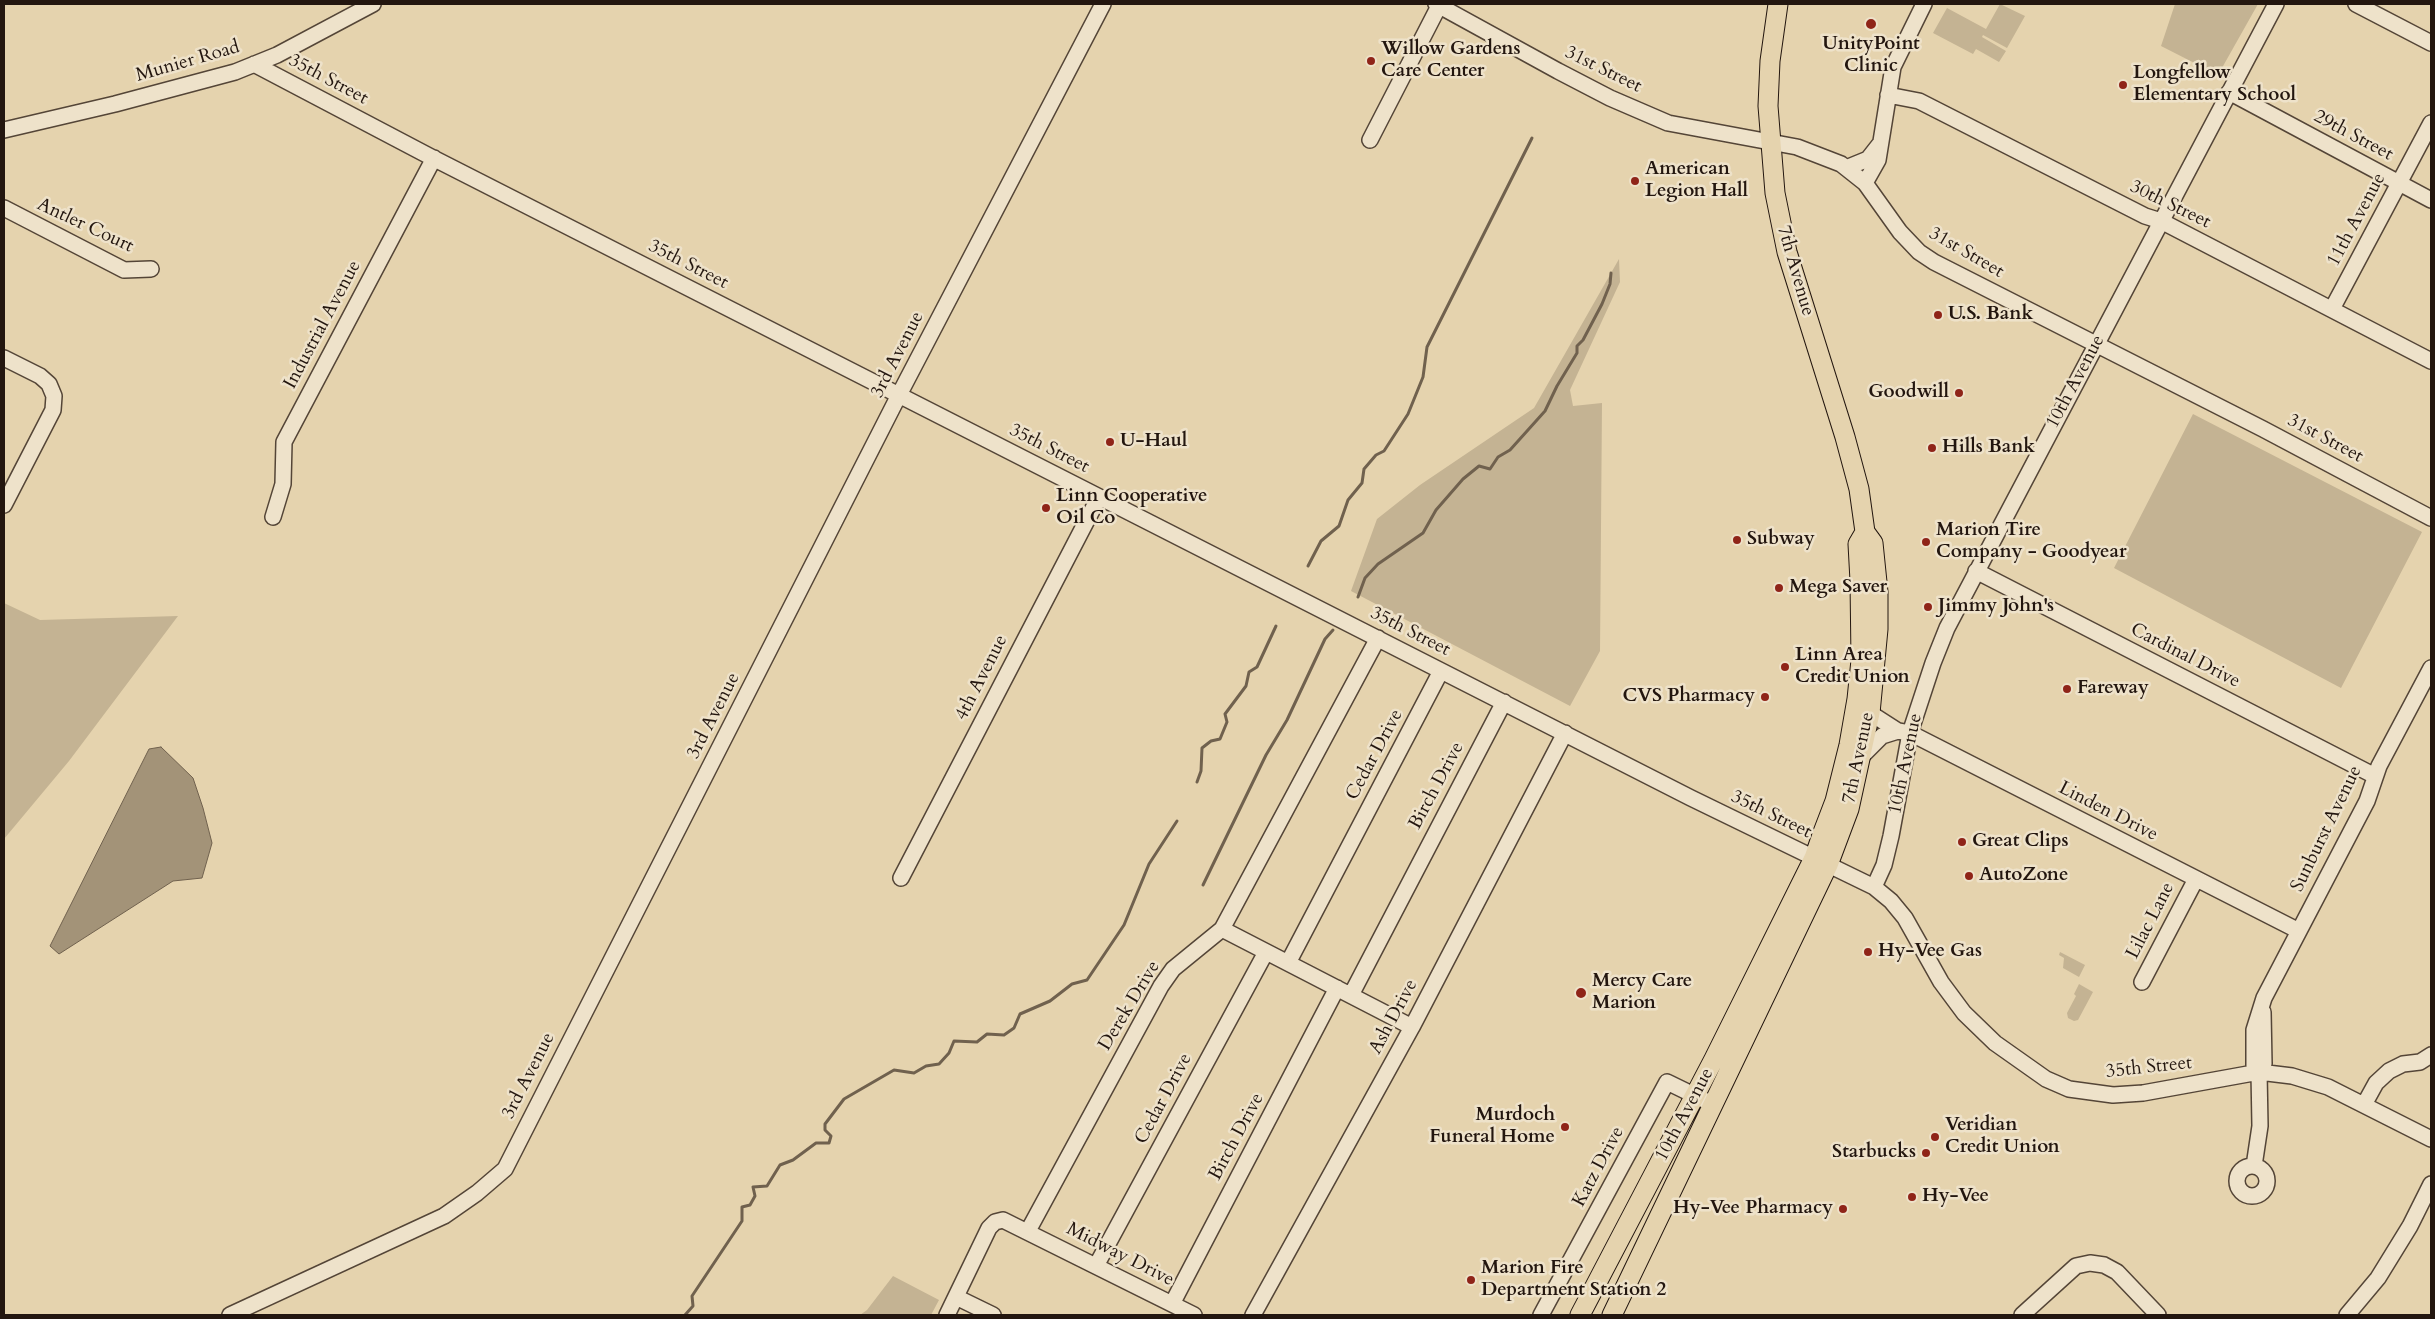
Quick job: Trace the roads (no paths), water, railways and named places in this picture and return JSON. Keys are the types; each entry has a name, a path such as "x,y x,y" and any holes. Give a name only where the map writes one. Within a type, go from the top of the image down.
{"main road":[{"name":"7th Avenue","path":"1778,4 1770,61 1768,106 1775,193 1787,252 1845,437 1859,489 1866,532 1873,543 1878,592 1878,629 1870,713 1862,756 1849,809 1821,862"},
{"name":"7th Avenue","path":"1821,862 1849,745 1857,699 1861,660 1858,544 1866,532"},
{"name":"10th Avenue","path":"1580,1315 1821,862"},
{"name":"10th Avenue","path":"1612,1315 1712,1104 1821,862"}],"street":[{"name":"Munier Road","path":"4,130 115,104 235,72 277,55 373,4"},
{"name":"3rd Avenue","path":"230,1315 444,1216 477,1193 505,1169 899,395 1104,4"},
{"name":"31st Street","path":"1438,4 1565,75 1668,123 1797,147 1818,154 1846,168 1865,183 1900,232 1919,252 1934,262 2431,516"},
{"path":"1370,140 1438,4"},
{"path":"1865,183 1878,160 1893,67 1924,4"},
{"name":"10th Avenue","path":"1874,887 1884,864 1891,836 1904,732 1937,654 1976,571 2276,4"},
{"path":"2356,4 2431,43"},
{"name":"35th Street","path":"254,64 434,158 1441,671 1874,887 1891,901 1905,918 1941,982 1964,1013 1995,1044 2046,1079 2069,1089 2114,1095 2143,1093 2259,1073 2292,1076 2328,1087 2364,1103 2431,1139"},
{"name":"29th Street","path":"2229,92 2431,200"},
{"name":"30th Street","path":"1888,95 1919,101 2145,216 2161,221 2431,361"},
{"name":"11th Avenue","path":"2332,309 2431,123"},
{"path":"1846,168 1868,159 1882,142"},
{"name":"Industrial Avenue","path":"273,517 283,484 284,442 434,158"},
{"name":"Antler Court","path":"4,208 124,270 151,268"},
{"path":"4,358 40,376 50,384 54,396 53,410 4,505"},
{"name":"4th Avenue","path":"901,878 1099,497"},
{"name":"Cardinal Drive","path":"1976,571 2375,776"},
{"name":"Derek Drive","path":"1028,1231 1161,986 1173,969 1222,929 1378,638"},
{"name":"Sunburst Avenue","path":"2254,1166 2260,1126 2259,1073 2254,1030 2264,998 2367,801 2375,776 2431,668"},
{"name":"Cedar Drive","path":"1288,963 1441,671"},
{"name":"Birch Drive","path":"1172,1304 1504,702"},
{"name":"Linden Drive","path":"1870,713 2298,931"},
{"path":"1862,756 1882,736 1904,732"},
{"name":"Ash Drive","path":"1253,1315 1412,1027 1565,733"},
{"name":"35th Street","path":"1821,862 1842,882 1870,895 1905,918"},
{"name":"Lilac Lane","path":"2142,982 2196,879"},
{"path":"1222,929 1412,1027"},
{"name":"Cedar Drive","path":"1096,1266 1266,952"},
{"path":"2364,1103 2376,1083 2389,1071 2404,1064 2427,1061"},
{"name":"Katz Drive","path":"1541,1315 1667,1082 1712,1104"},
{"path":"2346,1315 2378,1278 2410,1226 2431,1184"},
{"path":"947,1315 989,1228 995,1222 1004,1220 1028,1231"},
{"name":"Midway Drive","path":"1028,1231 1194,1315"},
{"path":"2022,1315 2076,1266 2090,1263 2104,1266 2117,1272 2158,1315"},
{"path":"956,1297 993,1315"}],"waterway":[{"path":"1308,566 1321,541 1339,526 1348,500 1362,483 1364,469 1376,455 1384,451 1408,414 1423,377 1427,347 1532,138"},
{"path":"1358,597 1365,578 1378,564 1423,533 1436,510 1463,479 1479,466 1490,469 1498,457 1510,450 1545,411 1557,386 1577,353 1577,346 1583,340 1602,304 1610,284 1611,273"},
{"path":"1197,782 1201,771 1202,748 1211,741 1220,739 1227,722 1225,714 1246,686 1249,672 1257,667 1276,626"},
{"path":"1203,885 1266,755 1287,720 1325,639 1333,630"},
{"path":"685,1315 693,1306 692,1296 742,1221 742,1207 750,1205 755,1196 753,1187 767,1186 780,1165 793,1160 816,1143 829,1143 831,1136 825,1130 825,1124 844,1099 894,1070 914,1073 926,1066 939,1064 949,1053 954,1041 977,1042 987,1034 1004,1035 1014,1028 1020,1014 1050,1001 1072,984 1087,980 1124,925 1149,864 1177,821"}],"place":[{"name":"UnityPoint Clinic","path":"1871,24"},
{"name":"Willow Gardens Care Center","path":"1371,61"},
{"name":"Longfellow Elementary School","path":"2123,85"},
{"name":"American Legion Hall","path":"1635,181"},
{"name":"U.S. Bank","path":"1938,315"},
{"name":"Goodwill","path":"1959,393"},
{"name":"U-Haul","path":"1110,442"},
{"name":"Hills Bank","path":"1932,448"},
{"name":"Linn Cooperative Oil Co","path":"1046,508"},
{"name":"Subway","path":"1737,540"},
{"name":"Marion Tire Company - Goodyear","path":"1926,542"},
{"name":"Mega Saver","path":"1779,588"},
{"name":"Jimmy John's","path":"1928,607"},
{"name":"Linn Area Credit Union","path":"1785,667"},
{"name":"Fareway","path":"2067,689"},
{"name":"CVS Pharmacy","path":"1765,697"},
{"name":"Great Clips","path":"1962,842"},
{"name":"AutoZone","path":"1969,876"},
{"name":"Hy-Vee Gas","path":"1868,952"},
{"name":"Mercy Care Marion","path":"1581,993"},
{"name":"Murdoch Funeral Home","path":"1565,1127"},
{"name":"Veridian Credit Union","path":"1935,1137"},
{"name":"Starbucks","path":"1926,1153"},
{"name":"Hy-Vee","path":"1912,1197"},
{"name":"Hy-Vee Pharmacy","path":"1843,1209"},
{"name":"Marion Fire Department Station 2","path":"1471,1280"}]}
